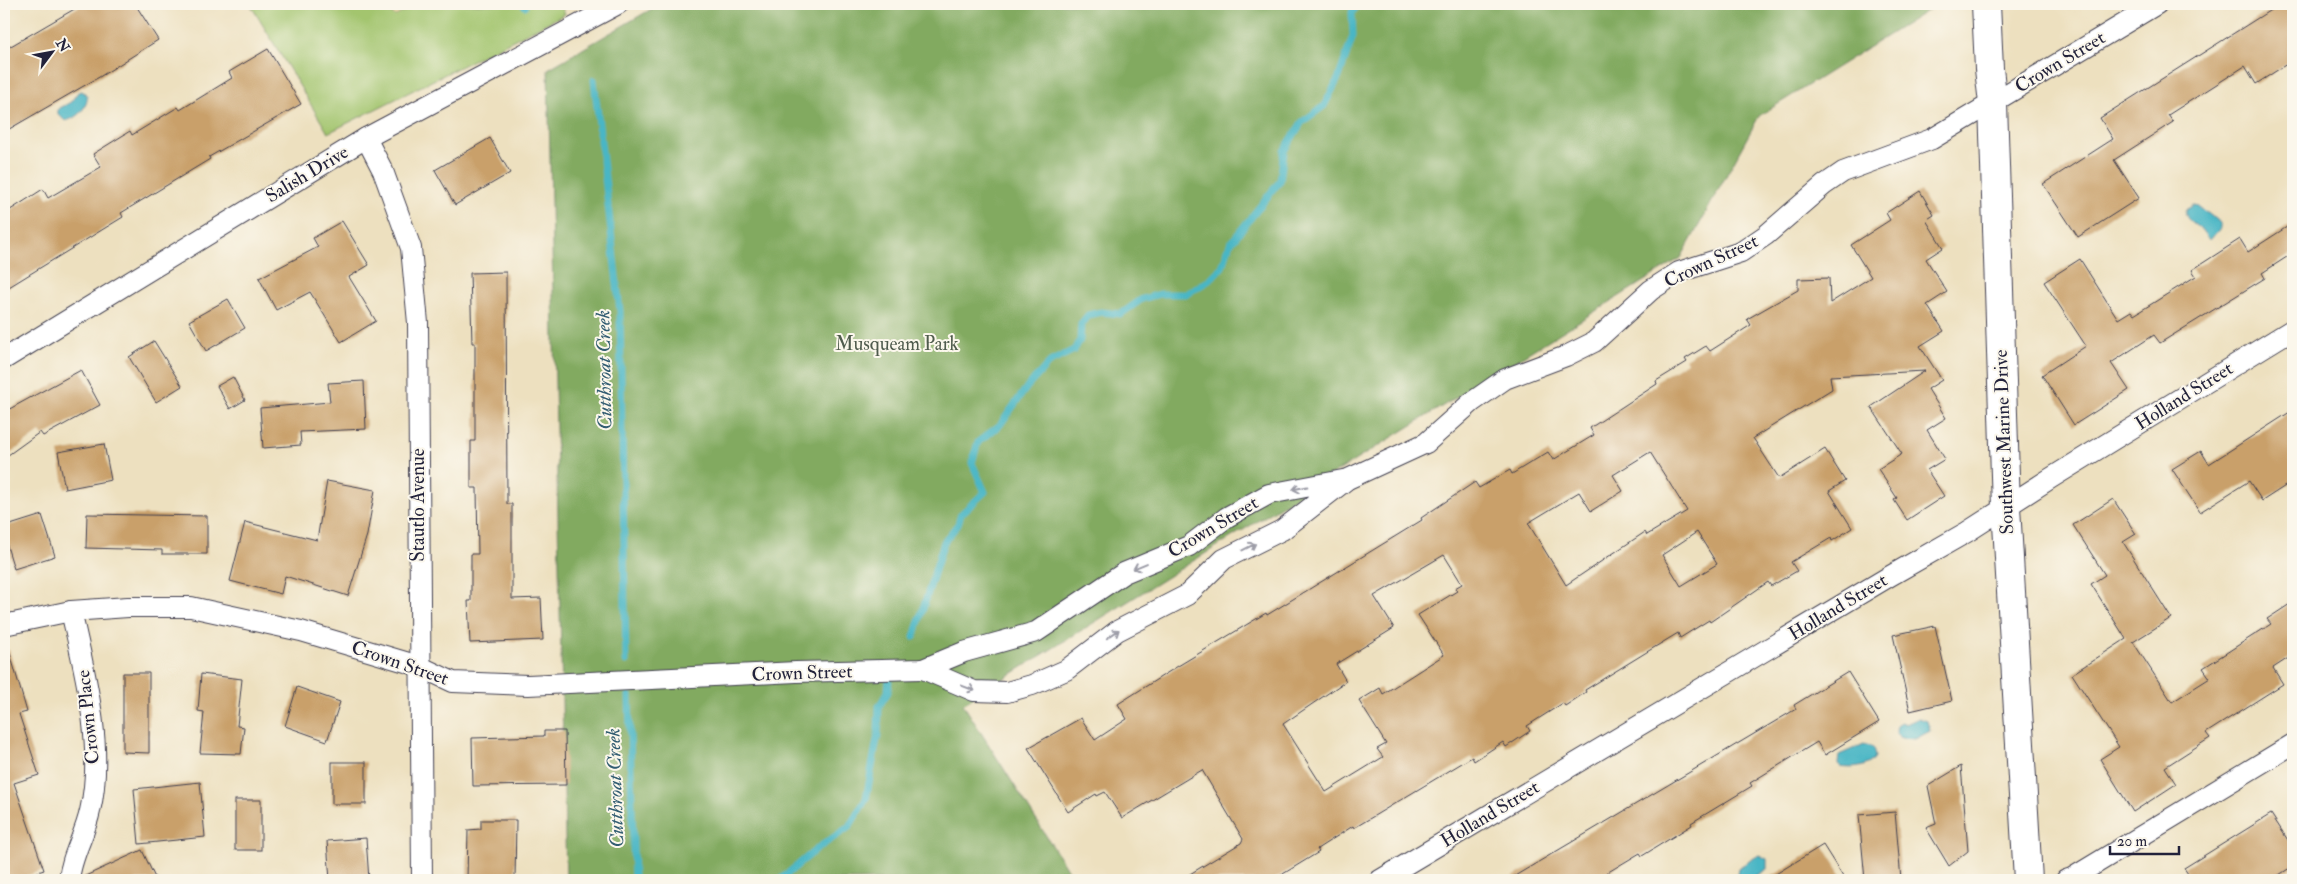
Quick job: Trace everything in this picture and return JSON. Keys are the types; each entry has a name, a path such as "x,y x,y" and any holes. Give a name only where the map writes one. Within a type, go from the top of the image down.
{"main road":[{"name":"Southwest Marine Drive","path":"1986,4 1989,69 1993,103 2006,508 2028,880"}],"street":[{"name":"Salish Drive","path":"4,358 366,138 618,4"},
{"name":"Crown Street","path":"4,625 71,611 128,607 191,607 301,631 419,666 453,682 528,685 796,672 923,669 964,652 1036,632 1124,573 1189,546 1227,517 1269,494 1348,478 1426,443 1472,402 1506,379 1566,356 1594,342 1651,290 1679,272 1741,252 1766,235 1824,185 1844,172 1932,139 2157,4"},
{"name":"Stautlo Avenue","path":"366,138 383,171 411,248 418,322 422,880"},
{"name":"Holland Street","path":"1380,880 1890,576 1968,532 2293,329"},
{"name":"Crown Street","path":"923,669 974,691 1007,692 1032,685 1066,670 1117,631 1187,594 1224,559 1282,530 1348,478"},
{"name":"Crown Place","path":"69,880 70,870 90,810 95,759 87,683 71,611"},
{"path":"2066,880 2293,744"}],"green space":[{"path":"250,4 561,4 565,14 328,133"},
{"name":"Musqueam Park","path":"660,4 1938,4 1759,116 1681,258 963,704 1074,880 566,880 548,69"}],"sand":[{"path":"385,4 405,4 404,11 396,16 390,13"}],"water":[{"path":"82,91 87,95 84,108 77,115 65,121 58,114 58,109 71,102 78,92"},
{"path":"2194,205 2199,206 2220,223 2220,228 2210,240 2187,217 2186,211"},
{"path":"1919,718 1927,721 1930,731 1915,739 1901,738 1896,732 1897,725 1901,722 1906,724"},
{"path":"1864,744 1873,747 1875,757 1872,761 1865,766 1850,768 1841,767 1838,764 1839,755"},
{"path":"1759,855 1767,859 1767,869 1749,880 1740,879 1737,874 1738,868"}],"building":[{"path":"83,4 135,4 158,40 101,76 4,132 4,50"},
{"path":"2280,4 2293,4 2293,60 2256,84 2245,66 2168,115 2173,122 2114,160 2139,198 2078,237 2043,184 2113,139 2100,118"},
{"path":"268,49 301,104 209,157 210,159 121,213 123,217 4,290 4,214 43,189 48,198 101,167 93,154 130,131 132,135 178,107 180,110 232,78 229,72"},
{"path":"490,138 510,173 455,205 435,170"},
{"path":"1920,191 1934,215 1926,220 1943,248 1926,259 1947,292 1927,305 1944,331 1920,346 1942,380 1928,389 1946,418 1927,430 1945,459 1927,470 1944,496 1907,520 1894,500 1897,498 1878,469 1902,454 1871,407 1925,371 1830,376 1832,389 1753,438 1779,478 1825,449 1845,481 1829,491 1852,528 1832,541 1831,538 1791,562 1797,571 1771,586 1768,582 1710,622 1709,620 1680,638 1678,633 1585,690 1586,692 1565,706 1563,703 1527,726 1530,731 1506,747 1503,742 1474,761 1472,757 1354,828 1353,826 1317,849 1319,852 1273,880 1180,880 1241,843 1243,839 1202,770 1122,818 1105,792 1097,796 1096,794 1068,812 1028,748 1081,718 1095,740 1127,719 1118,704 1422,520 1421,518 1475,482 1479,488 1510,470 1512,474 1548,452 1553,460 1594,435 1590,428 1657,384 1656,381 1687,362 1685,359 1706,346 1710,351 1751,325 1747,319 1798,290 1798,279 1829,278 1830,303 1871,277 1851,245 1890,220 1886,213","holes":["1650,452 1687,511 1647,535 1645,532 1566,585 1528,523 1579,492 1591,511 1623,491 1613,475","1697,532 1717,564 1681,586 1662,555","1444,555 1462,584 1455,588 1457,591 1418,615 1444,655 1383,694 1380,688 1359,701 1386,744 1377,749 1383,757 1326,792 1283,724 1346,681 1336,664 1394,628 1374,596"]},
{"path":"342,221 369,265 349,277 376,321 341,342 310,292 276,310 259,278 318,247 313,238"},
{"path":"2293,223 2293,253 2262,273 2265,278 2160,343 2154,335 2111,363 2129,390 2074,425 2042,375 2086,346 2044,282 2080,259 2118,319 2131,311 2134,315 2196,276 2192,270 2240,239 2248,252"},
{"path":"506,272 507,504 512,504 512,599 541,598 543,640 470,643 468,601 471,601 471,554 478,554 477,488 471,488 471,441 475,441 475,343 472,343 470,273"},
{"path":"228,299 245,328 206,351 189,321"},
{"path":"154,341 182,386 156,402 129,357"},
{"path":"81,370 100,405 43,436 40,432 4,458 4,412"},
{"path":"233,377 245,400 230,409 217,386"},
{"path":"364,381 366,429 300,432 301,445 263,448 260,408 330,402 328,383"},
{"path":"2293,410 2293,481 2262,501 2249,481 2200,512 2172,469 2201,451 2209,464"},
{"path":"104,444 111,480 65,489 58,452"},
{"path":"327,481 375,490 367,535 348,596 285,576 281,594 230,581 245,522 317,540"},
{"path":"2113,499 2136,534 2123,542 2171,618 2133,642 2172,702 2210,678 2203,668 2271,624 2267,619 2293,602 2293,655 2273,668 2283,684 2206,733 2210,738 2165,767 2176,784 2133,812 2100,759 2119,747 2072,674 2126,639 2091,584 2105,575 2073,525"},
{"path":"87,514 207,516 207,554 162,554 162,550 86,548"},
{"path":"42,515 55,556 14,569 4,536 4,527"},
{"path":"1935,626 1952,701 1910,711 1893,635"},
{"path":"9,650 27,712 19,714 39,775 14,783 44,870 14,880 4,880 4,651"},
{"path":"1848,672 1879,722 1825,755 1817,742 1750,783 1752,786 1691,823 1692,825 1642,856 1640,853 1595,880 1508,880 1796,709 1794,705"},
{"path":"123,673 149,673 149,753 123,752"},
{"path":"201,674 242,679 237,726 244,727 241,754 200,753 204,712 198,711"},
{"path":"297,687 340,702 327,741 285,726"},
{"path":"544,731 565,731 566,785 473,786 472,738 544,736"},
{"path":"332,762 366,762 366,804 332,804"},
{"path":"1961,766 1968,851 1949,866 1926,828 1936,824 1928,786"},
{"path":"200,782 205,837 139,844 134,789"},
{"path":"235,800 261,800 261,850 235,850"},
{"path":"1895,812 1901,880 1865,880 1859,815"},
{"path":"2271,814 2293,848 2293,866 2271,880 2192,880 2184,868"},
{"path":"481,820 516,820 515,880 467,880 468,830 481,829"},
{"path":"366,838 369,880 330,880 327,841"},
{"path":"1823,845 1845,880 1766,880"},
{"path":"142,850 156,880 81,880 81,878"}],"waterway":[{"path":"914,637 944,542 958,524 961,514 985,492 972,463 978,442 1000,425 1027,387 1050,362 1074,350 1080,340 1081,324 1088,315 1101,312 1121,314 1142,299 1160,294 1186,294 1208,281 1222,267 1230,244 1280,181 1284,151 1302,122 1324,106 1339,77 1353,36 1352,12 1359,4"},
{"name":"Cutthroat Creek","path":"594,80 620,311 626,661"},
{"path":"780,880 818,848 849,827 866,799 878,734 879,706 888,692 889,680"},
{"name":"Cutthroat Creek","path":"629,696 634,880"}]}
